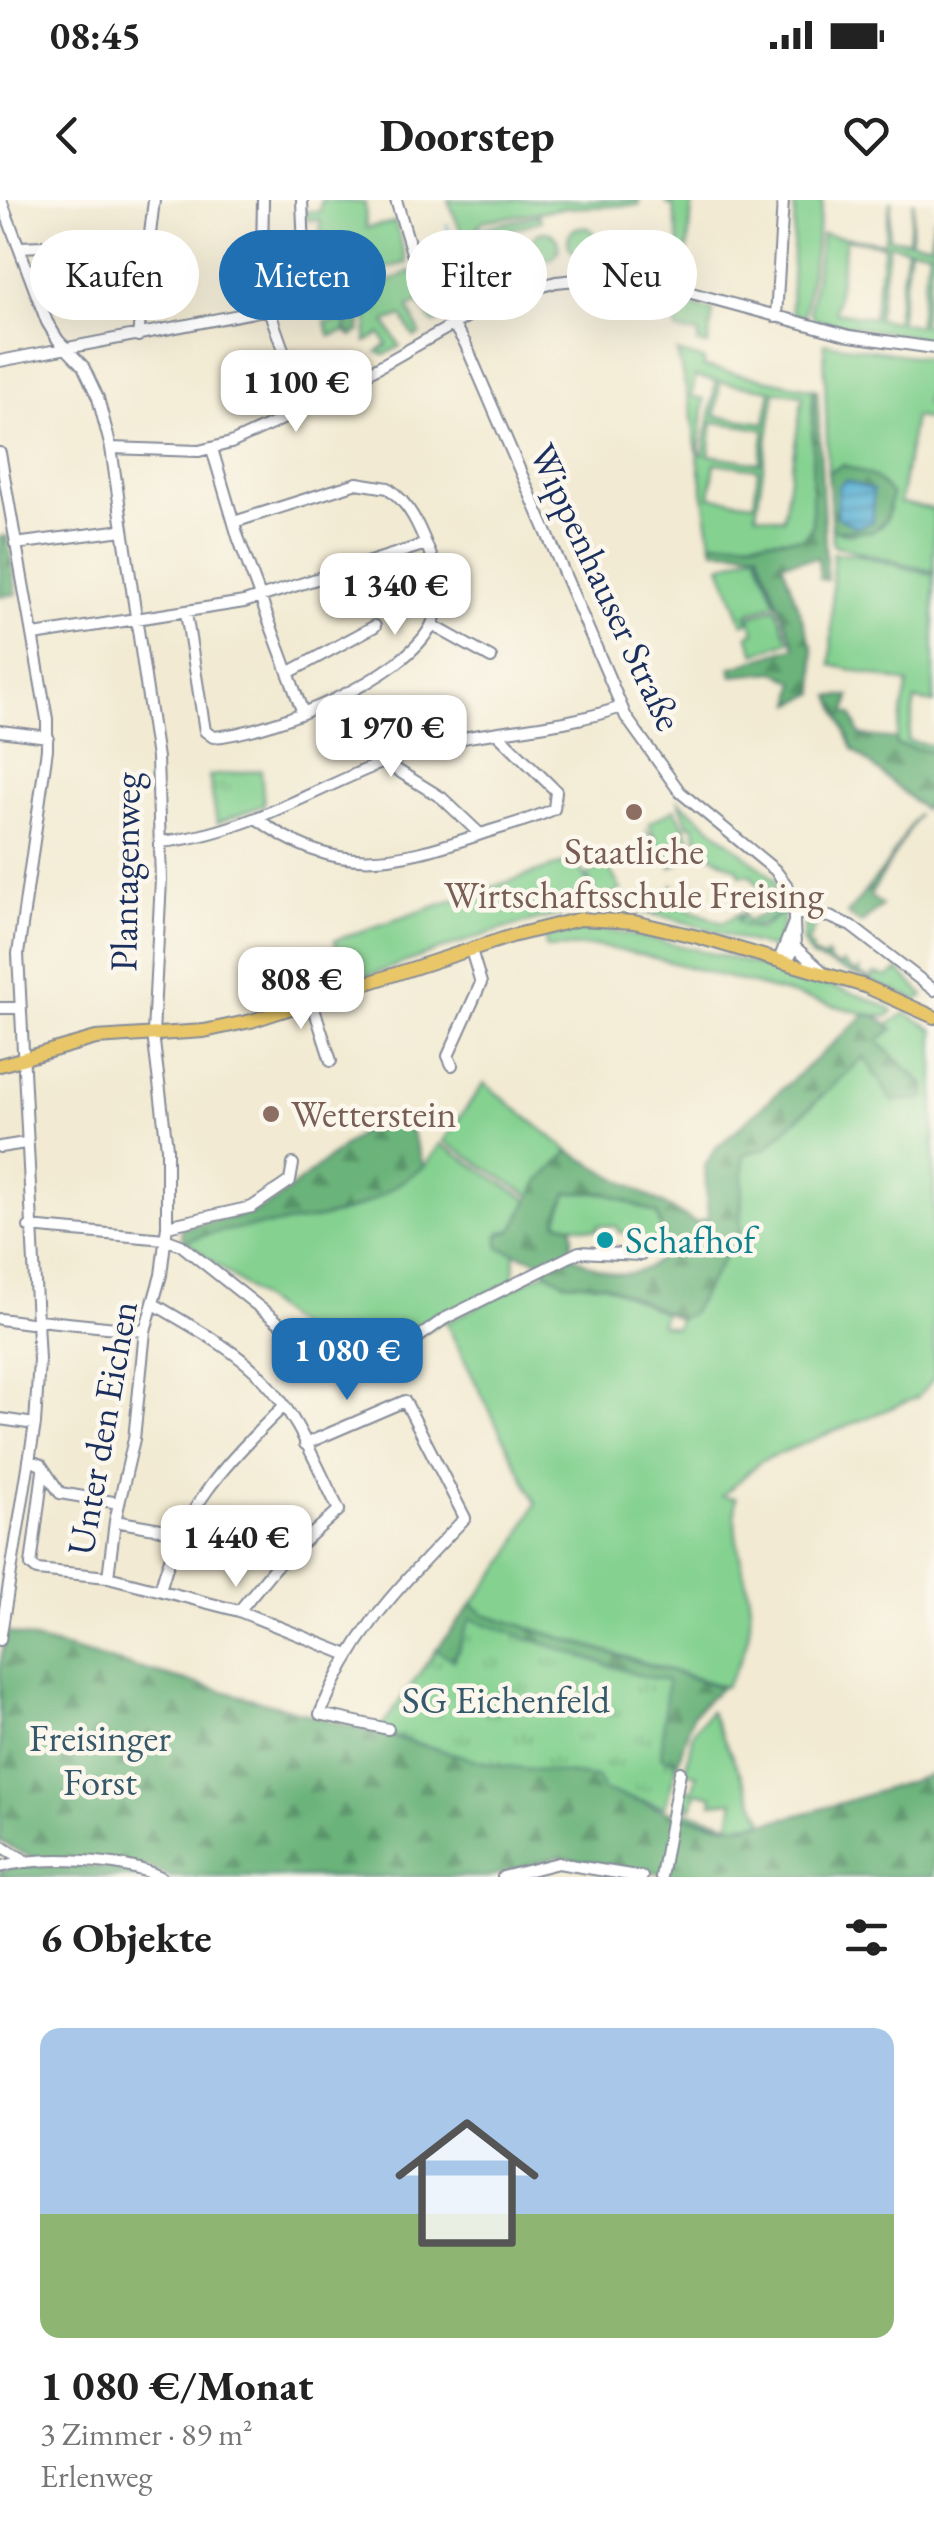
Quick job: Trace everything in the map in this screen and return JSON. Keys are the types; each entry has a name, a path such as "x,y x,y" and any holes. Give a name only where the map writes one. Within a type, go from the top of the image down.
{"main road":[{"path":"0,1065 96,1038 231,1026 551,924 599,918 650,925 783,961 881,992 934,1018"}],"street":[{"name":"Plantagenweg","path":"2,200 43,312 92,384 112,448 157,758 160,842 153,1034 168,1148 165,1239"},
{"path":"153,230 154,200"},
{"path":"263,200 264,230"},
{"path":"302,200 304,230"},
{"name":"Wippenhauser Straße","path":"396,200 416,266 453,322 620,707 674,784 781,876 793,898 794,918"},
{"path":"776,317 782,200"},
{"path":"20,247 30,247"},
{"path":"112,448 212,449 304,410 453,322 529,288 596,278 658,285 850,336 934,348"},
{"path":"0,361 219,318"},
{"path":"138,336 140,320"},
{"path":"270,320 286,358"},
{"path":"212,449 303,713"},
{"path":"0,453 34,635 48,737 18,943 34,1321 34,1424 0,1640"},
{"path":"186,613 207,735 260,730 303,713 394,664 415,647 432,625 440,587 426,544 404,501 388,488 357,483 234,522"},
{"path":"16,544 123,530"},
{"path":"34,635 139,622 260,597 426,544"},
{"path":"432,625 491,658"},
{"path":"288,673 376,626"},
{"path":"160,842 256,818 384,762 464,737 571,722 620,707"},
{"path":"0,732 48,737"},
{"path":"256,818 293,843 344,860 407,857 544,814 558,800 556,791 498,735"},
{"path":"384,762 442,798 480,834"},
{"path":"783,961 795,948 794,918"},
{"path":"783,961 794,918"},
{"path":"794,918 830,918 850,926 934,990"},
{"path":"795,948 830,976"},
{"path":"452,1065 448,1056 481,983 470,950"},
{"path":"312,1002 332,1061"},
{"path":"0,1008 20,1008"},
{"path":"0,1147 25,1142"},
{"path":"167,1226 252,1207 290,1181 293,1164"},
{"path":"29,1227 165,1239 181,1245 332,1368 409,1344 444,1320 578,1252 641,1255"},
{"name":"Unter den Eichen","path":"43,1471 30,1565 37,1570 108,1577 114,1521 134,1440 145,1331 154,1304 165,1239"},
{"path":"154,1304 238,1357 284,1406 339,1510 275,1566 239,1611"},
{"path":"0,1319 145,1331"},
{"path":"306,1444 405,1400 465,1518 388,1600 346,1654 320,1714 388,1728"},
{"path":"160,1590 178,1532 227,1464 284,1406"},
{"path":"0,1420 34,1424"},
{"path":"29,1460 36,1461 66,1496 119,1504"},
{"path":"114,1521 178,1532"},
{"path":"108,1577 239,1611 346,1654"},
{"path":"661,1877 680,1772"},
{"path":"0,1845 28,1862"},
{"path":"0,1867 28,1862 122,1865 161,1877"},
{"path":"503,1877 558,1864 642,1877"}],"green space":[{"path":"321,200 365,203 366,228 395,222 406,263 386,268 386,230 321,230 320,220 307,220 303,211 320,212"},
{"path":"448,200 639,200 639,205 563,208 483,221 474,230 460,230"},
{"path":"666,200 693,200 690,230 677,230 673,205"},
{"path":"795,200 823,200 804,318 795,315 791,307"},
{"path":"891,200 889,238 908,241 914,200 911,241 930,244 934,217 934,251 922,325 934,327 934,340 815,320 810,311 822,234 884,243","holes":["846,239 884,245 873,318 835,312","889,244 907,248 895,322 877,319","910,248 929,250 918,326 899,322"]},
{"path":"539,215 541,221 509,230 474,230"},
{"path":"547,232 558,240 558,252 547,260"},
{"path":"406,274 406,320 414,320 420,334 414,337 402,316 385,322 400,346 385,355 377,352 387,345 381,334 366,342 368,320 386,320 386,284"},
{"path":"697,307 713,311 708,345 698,344 699,334 677,331 675,320 697,320"},
{"path":"346,320 345,331 330,336 325,322"},
{"path":"346,320 361,320 360,331 352,336 345,331"},
{"path":"824,343 933,359 925,403 934,412 934,420 914,417 900,503 934,509 934,572 833,545 832,530 850,534 881,527 890,509 888,490 875,477 843,465 828,472"},
{"path":"677,352 704,360 704,367 813,389 812,527 803,538 711,542 690,406","holes":["695,377 716,381 703,455 699,453 704,399 692,396","720,382 771,390 765,423 715,416","775,391 803,395 783,519 756,514","713,422 765,429 760,463 709,455","715,463 758,469 754,503 710,497"]},
{"path":"813,389 817,390 827,580 820,579 818,558 782,562 813,649 816,693 793,704 795,682 775,672 733,676 730,668 795,647 758,551 714,550 711,542 803,538 812,527"},
{"path":"843,465 875,477 892,495 886,520 872,532 832,530 828,472"},
{"path":"7,536 17,594 0,596 0,537"},
{"path":"756,552 776,603 747,614 749,622 743,624 721,566"},
{"path":"833,553 856,554 934,575 934,703 915,700 908,741 934,746 934,752 895,744 908,683 831,665"},
{"path":"776,607 789,641 755,654 748,635 755,632 749,617"},
{"path":"831,696 850,696 846,713 852,714 860,735 896,739 896,745 934,752 934,793 924,810 853,749"},
{"path":"261,770 264,805 217,823 209,776"},
{"path":"679,801 771,876 780,890 757,885 751,875 740,875 738,869 708,852 694,825 688,825"},
{"path":"675,809 698,853 671,867 667,860 663,862 646,829 658,844 649,823"},
{"path":"918,814 870,896 882,905 861,924 847,914 887,864"},
{"path":"576,859 588,884 587,898 655,913 661,905 664,909 678,904 672,883 685,908 722,923 739,914 738,924 743,913 747,922 778,908 772,893 781,893 785,906 775,915 760,924 741,925 760,929 785,911 778,944 772,948 642,912 591,911 481,936 341,985 335,940"},
{"path":"607,864 621,890 599,901 587,875"},
{"path":"805,923 816,923 807,945 813,948 811,953 824,959 827,955 830,962 839,967 843,963 855,973 860,969 861,975 872,979 874,974 888,977 899,970 924,996 917,1000 812,957 802,941"},
{"path":"593,929 750,963 844,990 893,1011 887,1017 866,1014 596,946 546,948 545,937"},
{"path":"906,1013 934,1030 934,1378 918,1397 761,1461 722,1496 736,1498 738,1548 750,1610 749,1633 741,1658 725,1687 484,1614 472,1604 508,1558 536,1503 446,1323 547,1271 564,1282 604,1284 664,1313 661,1324 676,1328 679,1319 691,1313 740,1231 744,1154 765,1148 865,1056 925,1085 876,1041 892,1029 887,1025"},
{"path":"866,1014 878,1017 893,1029 877,1041 925,1085 924,1099 892,1101 864,1057 765,1149 744,1154 740,1231 691,1313 679,1319 604,1284 564,1282 547,1272 542,1262 500,1248 498,1235 513,1230 538,1183 569,1151 696,1223 708,1218 705,1166 716,1148","holes":["567,1193 606,1193 657,1214 667,1252 644,1269 609,1272 571,1255 573,1226 557,1222"]},
{"path":"484,1083 569,1151 531,1196 443,1141"},
{"path":"385,1113 409,1124 424,1167 383,1194 337,1214 204,1235 183,1242 181,1228 253,1212 274,1202"},
{"path":"440,1144 529,1200 513,1230 501,1232 500,1248 515,1253 514,1280 409,1340 333,1360 308,1335 186,1241 211,1232 321,1217 424,1167"},
{"path":"567,1192 606,1193 658,1214 665,1243 632,1239 632,1234 618,1232 618,1227 598,1225 597,1230 556,1222"},
{"path":"472,1604 484,1614 721,1687 693,1714 678,1762 661,1757 667,1680 644,1677 470,1620 453,1661 436,1650"},
{"name":"SG Eichenfeld","path":"470,1619 643,1677 667,1680 661,1757 678,1762 665,1807 605,1791 597,1777 491,1764 378,1732 436,1650 454,1661"},
{"name":"Freisinger Forst","path":"6,1632 491,1764 598,1777 606,1791 716,1823 776,1820 934,1774 934,1877 683,1877 557,1857 488,1877 170,1877 137,1865 36,1859 0,1841 0,1665"},
{"path":"710,1711 764,1822 733,1825 677,1815 683,1811 730,1823 734,1801 712,1803 713,1796 696,1792 692,1808 679,1805 682,1788 692,1791 697,1775 685,1772 693,1732"},
{"name":"Freisinger Forst","path":"25,1865 109,1868 152,1877 0,1877 0,1871"}],"water":[{"path":"845,480 873,490 873,522 856,527 837,517 838,487"}],"waterway":[{"path":"447,225 449,230"}],"place":[{"name":"Staatliche Wirtschaftsschule Freising","path":"634,812"},
{"name":"Wetterstein","path":"271,1114"},
{"name":"Schafhof","path":"605,1240"}]}
